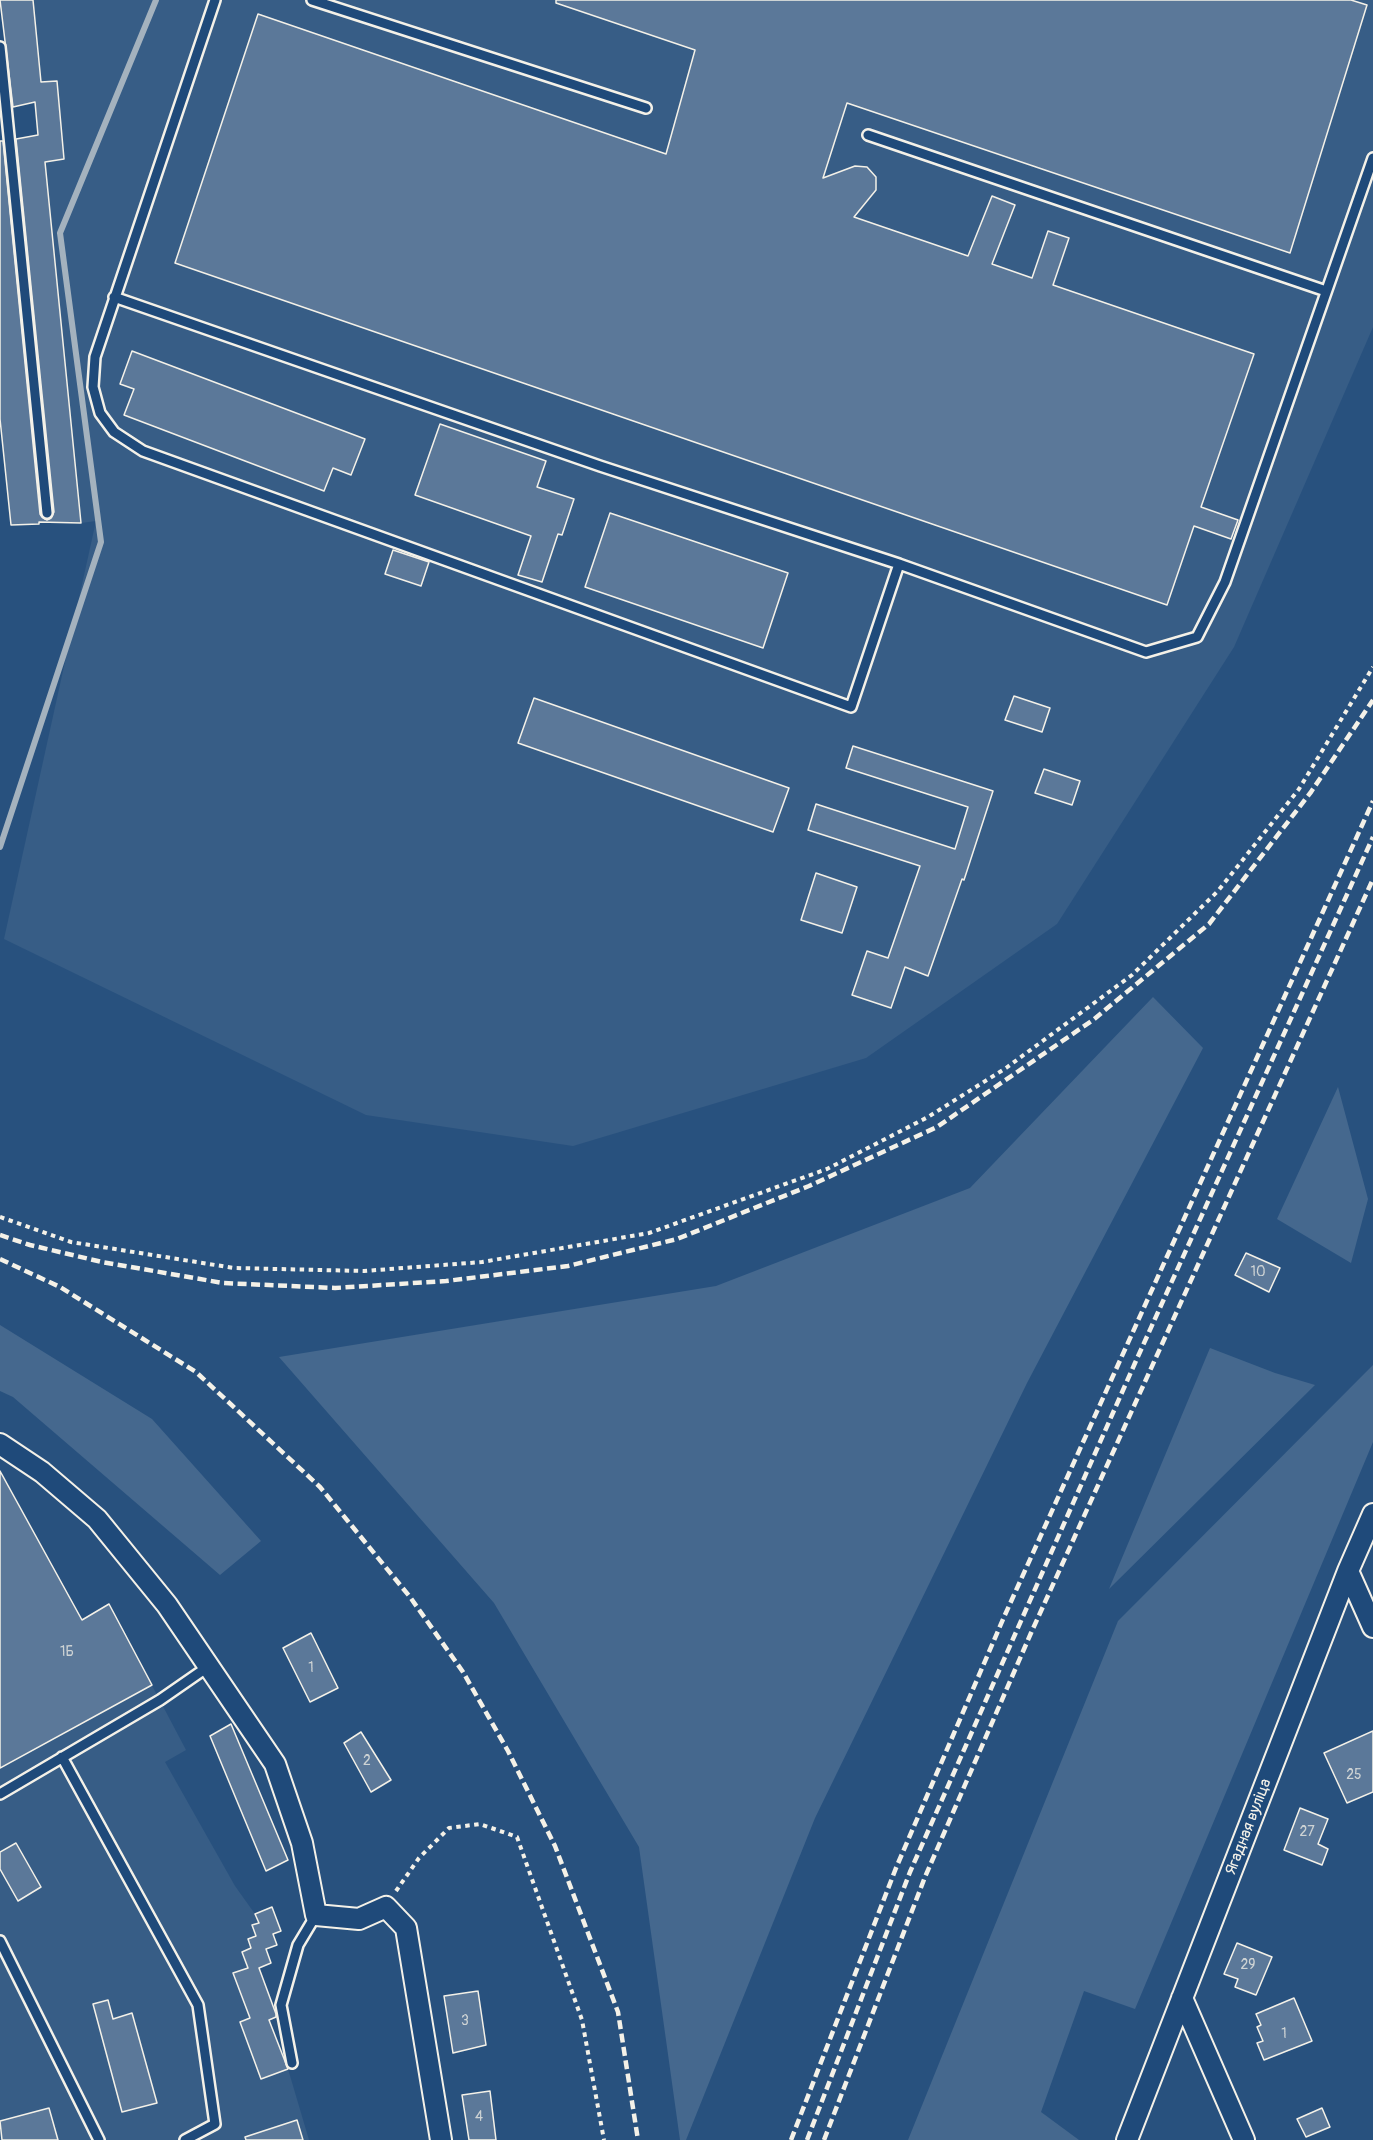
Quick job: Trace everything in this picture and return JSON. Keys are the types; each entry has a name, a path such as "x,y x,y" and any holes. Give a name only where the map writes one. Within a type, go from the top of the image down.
{"street":[{"path":"0,1444 42,1472 97,1519 167,1605 275,1764 302,1843 316,1915 359,1919 386,1907 406,1928 441,2140"},
{"name":"Ягадная вуліца","path":"1127,2140 1348,1571 1373,1514"},
{"path":"1348,1571 1373,1627"},
{"path":"1182,1998 1244,2140"}],"lane":[{"path":"215,0 95,357 93,387 100,414 114,432 143,451 851,706 899,564"},
{"path":"312,0 646,108"},
{"path":"0,47 4,123 47,513"},
{"path":"868,135 1326,291"},
{"path":"114,297 600,466 899,564 1146,652 1197,637 1225,582 1373,158"},
{"path":"0,1794 160,1701 209,1666"},
{"path":"62,1757 198,2004 215,2124 189,2139"},
{"path":"292,2063 281,2005 298,1945 316,1915"},
{"path":"0,1941 99,2140"}],"path":[{"path":"0,1217 71,1242 234,1268 364,1271 482,1262 649,1233 827,1169 928,1117 1006,1068 1132,975 1218,891 1299,789 1373,667"},
{"path":"386,1907 419,1858 449,1828 480,1824 517,1837 582,2020 604,2140"}],"shaded area":[{"path":"33,0 1373,0 1373,327 1234,647 1057,924 866,1058 573,1146 366,1115 4,939 96,521 81,523 45,162 64,159 57,82 41,82"},
{"path":"1153,997 1203,1048 1027,1383 815,1818 686,2140 680,2140 639,1847 494,1603 279,1357 716,1286 970,1188"},
{"path":"1338,1087 1368,1199 1351,1263 1277,1219"},
{"path":"0,1325 152,1419 261,1541 220,1575 13,1397 0,1391"},
{"path":"1210,1348 1275,1373 1315,1385 1109,1589"},
{"path":"1373,1365 1373,1442 1135,2009 1084,1991 1041,2112 1079,2140 908,2140 1118,1621"},
{"path":"0,1473 3,1474 82,1619 109,1604 186,1750 165,1762 235,1886 259,1923 252,1925 256,1936 248,1939 251,1948 242,1952 248,1968 234,1973 250,2018 240,2022 261,2078 288,2069 309,2140 0,2140"}],"building":[{"path":"0,0 33,0 41,82 57,81 64,159 45,162 81,523 39,522 39,524 11,525 0,419 0,141 3,141 40,514 47,520 54,512 16,139 38,135 35,102 13,107"},
{"path":"556,0 1351,0 1367,5 1290,253 847,103 823,178 855,166 867,167 876,177 876,190 854,217 968,256 992,196 1015,205 992,264 1032,278 1048,231 1069,238 1053,285 1254,354 1201,507 1238,520 1231,539 1194,526 1167,605 175,263 258,14 666,154 695,50 556,3"},
{"path":"132,351 365,439 351,475 333,468 324,491 124,415 134,389 120,384"},
{"path":"440,424 546,461 537,487 574,499 562,535 558,534 542,582 518,575 531,536 415,495"},
{"path":"610,513 788,573 763,648 585,587"},
{"path":"393,550 429,562 421,586 385,574"},
{"path":"1014,696 1050,708 1042,732 1005,720"},
{"path":"534,698 789,788 773,832 518,743"},
{"path":"853,746 993,791 964,880 962,879 928,976 905,967 891,1008 852,995 867,951 888,958 920,866 808,830 816,804 955,849 968,807 846,768"},
{"path":"1044,769 1080,781 1072,805 1035,793"},
{"path":"816,873 857,887 842,933 801,920"},
{"path":"1246,1253 1280,1268 1269,1292 1235,1275"},
{"path":"0,1471 82,1620 109,1604 152,1685 0,1768"},
{"path":"311,1633 338,1688 310,1702 283,1648"},
{"path":"231,1724 288,1860 266,1871 210,1736"},
{"path":"1373,1731 1373,1792 1347,1803 1324,1753"},
{"path":"361,1732 391,1780 371,1792 344,1743"},
{"path":"1300,1808 1328,1819 1318,1844 1328,1849 1322,1865 1284,1850"},
{"path":"16,1843 41,1887 18,1901 0,1869 0,1852"},
{"path":"272,1907 281,1931 273,1934 277,1945 266,1949 271,1963 259,1968 276,2014 276,2017 269,2020 288,2069 261,2079 240,2022 250,2018 233,1973 248,1968 242,1952 251,1948 248,1939 256,1936 252,1925 259,1923 255,1914"},
{"path":"1237,1943 1272,1957 1256,1995 1235,1987 1238,1979 1224,1974"},
{"path":"478,1991 486,2045 453,2053 444,1996"},
{"path":"1294,1998 1312,2041 1264,2060 1257,2043 1263,2041 1257,2027 1261,2025 1256,2014"},
{"path":"108,2000 113,2019 132,2013 157,2103 122,2112 93,2004"},
{"path":"490,2091 496,2140 469,2140 462,2095"},
{"path":"49,2108 58,2140 2,2140 0,2121"},
{"path":"1322,2108 1330,2127 1306,2137 1297,2119"},
{"path":"297,2120 303,2140 246,2140 245,2137"}],"waterway":[{"path":"0,847 101,542 60,233 156,0"}],"railway":[{"path":"0,1235 30,1245 102,1262 223,1283 335,1288 446,1281 568,1266 677,1239 809,1186 937,1127 1093,1020 1209,924 1311,792 1373,700"},
{"path":"791,2140 896,1868 1004,1617 1373,801"},
{"path":"807,2140 910,1872 1135,1363 1373,837"},
{"path":"824,2140 925,1877 1031,1633 1373,879"},
{"path":"0,1259 60,1287 196,1372 320,1487 410,1597 463,1672 508,1751 555,1846 618,2012 638,2140"}]}
